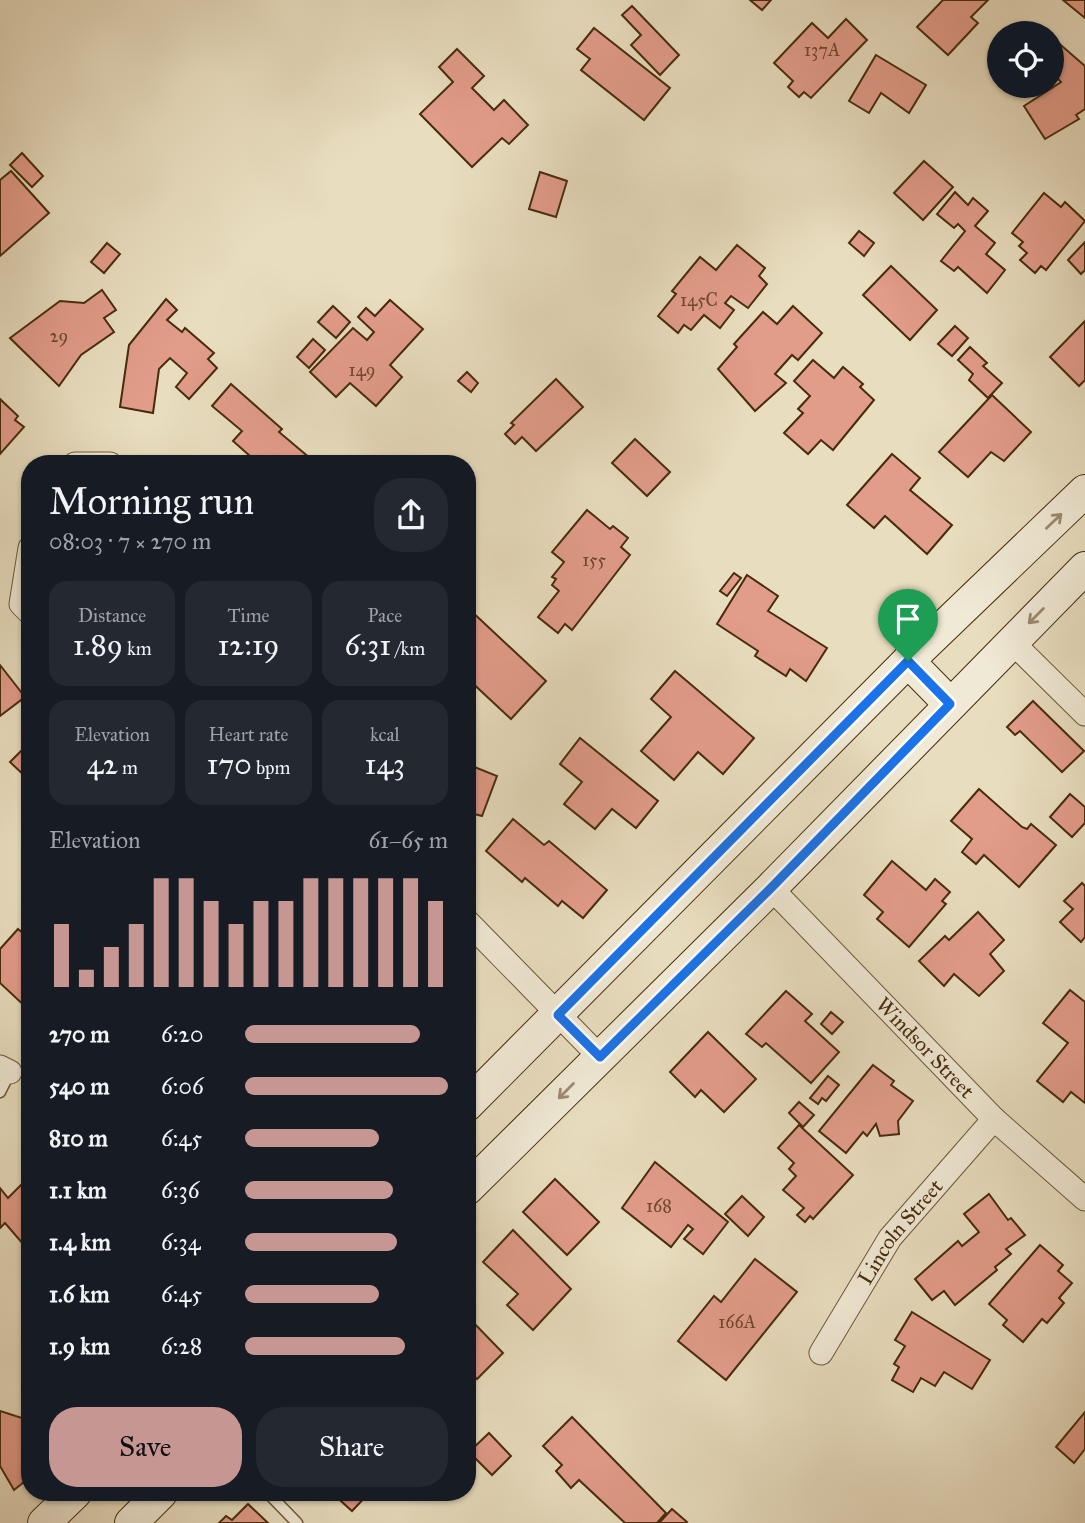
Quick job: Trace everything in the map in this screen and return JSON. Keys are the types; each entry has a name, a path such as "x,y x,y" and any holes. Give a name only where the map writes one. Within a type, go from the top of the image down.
{"street":[{"path":"476,1096 908,661 1085,491"},
{"path":"476,1180 771,888 1010,641 1085,568"},
{"path":"1010,641 1085,714"},
{"path":"908,661 950,704"},
{"name":"Windsor Street","path":"771,888 994,1119 1085,1199"},
{"path":"476,930 600,1057"},
{"name":"Lincoln Street","path":"821,1353 890,1238 994,1119"},
{"path":"44,1523 67,1501"},
{"path":"131,1523 153,1501"}],"lane":[{"path":"276,1501 297,1523"}],"building":[{"path":"750,0 771,0 762,10"},
{"path":"943,0 988,0 971,17 978,23 948,55 917,27"},
{"path":"1063,0 1085,0 1085,18"},
{"path":"632,6 679,55 660,75 631,45 641,35 622,15"},
{"path":"846,19 867,40 811,98 804,92 799,97 788,87 793,81 774,63 812,23 828,38"},
{"path":"594,28 670,88 644,120 581,70 590,59 577,49"},
{"path":"1064,48 1085,66 1085,109 1076,115 1079,119 1045,139 1024,106 1036,98 1064,98"},
{"path":"457,49 484,76 472,88 494,110 504,100 528,125 509,144 502,138 472,167 420,114 453,82 439,67"},
{"path":"876,55 926,85 909,113 881,93 869,113 849,101"},
{"path":"22,153 43,176 32,187 10,165"},
{"path":"924,161 953,187 923,220 894,193"},
{"path":"11,171 49,213 0,256 0,180"},
{"path":"540,172 567,181 556,217 529,209"},
{"path":"955,192 968,205 973,198 988,211 975,226 995,243 986,254 1005,270 987,293 958,267 954,271 941,261 965,231 958,224 954,228 937,214"},
{"path":"1044,193 1061,207 1065,202 1085,221 1046,270 1041,266 1035,273 1020,260 1027,253 1019,246 1023,242 1012,233"},
{"path":"859,231 874,243 864,256 849,243"},
{"path":"1085,242 1085,270 1081,274 1068,260"},
{"path":"107,243 120,254 104,273 91,262"},
{"path":"737,245 765,268 759,276 767,284 748,308 731,296 725,303 734,310 720,328 704,315 691,330 684,325 678,333 658,316 676,294 672,291 700,257 716,270"},
{"path":"891,266 937,310 910,340 863,295"},
{"path":"102,290 116,310 104,318 114,332 81,355 59,386 10,338 60,301 84,303"},
{"path":"166,299 177,310 167,320 182,332 185,328 214,353 208,359 217,368 189,399 176,387 187,373 170,358 159,369 153,413 120,407 129,345"},
{"path":"390,300 423,329 390,365 402,377 376,406 350,383 336,397 310,372 353,328 367,340 374,332 358,317 366,308 375,316"},
{"path":"333,306 350,322 336,338 318,322"},
{"path":"793,306 822,333 798,360 792,355 775,374 786,383 755,411 718,369 737,347 734,344 763,312 777,324"},
{"path":"1085,321 1085,380 1079,386 1050,357"},
{"path":"955,326 968,338 952,356 938,344"},
{"path":"313,339 325,350 309,368 297,357"},
{"path":"970,347 987,363 983,366 1002,383 988,398 969,380 973,374 958,360"},
{"path":"813,360 834,378 843,367 863,384 860,387 874,400 833,450 821,440 808,454 784,433 803,413 798,409 810,396 794,381"},
{"path":"467,372 478,383 471,392 458,381"},
{"path":"556,379 583,407 536,451 522,437 515,444 505,434 514,425 511,423"},
{"path":"231,384 282,429 279,432 306,455 249,455 233,441 242,431 212,406"},
{"path":"992,395 1031,432 1004,461 991,452 968,477 939,452"},
{"path":"0,399 18,416 15,420 24,427 0,454"},
{"path":"635,439 670,472 647,496 612,463"},
{"path":"892,454 920,478 910,490 952,525 927,554 885,516 874,528 847,505"},
{"path":"587,510 610,529 613,526 628,538 621,547 630,555 572,630 565,624 558,633 538,617 559,591 552,585 556,579 552,577 564,562 552,552"},
{"path":"734,573 741,578 727,596 720,591"},
{"path":"747,575 778,596 768,611 827,648 806,681 790,669 786,676 755,656 758,651 717,624"},
{"path":"476,616 546,681 511,719 476,686"},
{"path":"0,665 21,692 21,700 0,716"},
{"path":"675,671 754,738 723,774 698,752 674,780 641,751 671,717 651,699"},
{"path":"1033,701 1084,751 1062,772 1020,731 1015,735 1007,727"},
{"path":"580,738 658,801 636,828 612,809 595,829 564,804 582,782 560,764"},
{"path":"21,751 21,772 10,762"},
{"path":"476,768 497,776 482,816 476,814"},
{"path":"979,789 1022,827 1027,829 1031,824 1056,845 1019,887 984,855 976,864 962,852 972,839 951,821"},
{"path":"1070,794 1085,807 1085,823 1072,837 1050,817"},
{"path":"513,819 544,845 549,841 607,890 583,918 562,901 558,906 525,878 522,882 486,851"},
{"path":"892,861 926,890 935,879 950,892 942,901 946,904 909,947 877,919 883,912 864,895"},
{"path":"1082,883 1085,886 1085,937 1081,942 1060,922 1073,909 1064,901"},
{"path":"978,912 1004,940 990,954 1004,971 979,996 954,974 944,986 919,961 945,936 949,940"},
{"path":"18,929 21,932 21,1003 0,983 0,949"},
{"path":"1070,990 1085,1002 1085,1103 1071,1092 1063,1102 1037,1081 1068,1043 1043,1023"},
{"path":"786,991 812,1014 805,1021 839,1052 811,1083 766,1043 762,1047 746,1034"},
{"path":"831,1012 843,1022 832,1034 821,1024"},
{"path":"708,1032 756,1079 724,1112 701,1090 695,1097 670,1072"},
{"path":"873,1065 894,1081 891,1085 913,1101 898,1121 899,1134 880,1136 876,1124 867,1136 863,1132 846,1153 819,1131"},
{"path":"828,1076 839,1085 826,1101 822,1098 818,1104 810,1098"},
{"path":"799,1102 814,1115 803,1127 789,1113"},
{"path":"799,1125 853,1175 813,1219 810,1216 805,1222 797,1215 804,1208 783,1190 796,1176 789,1169 794,1163 778,1148"},
{"path":"655,1162 728,1222 703,1254 684,1239 693,1229 688,1225 671,1247 622,1208"},
{"path":"555,1179 599,1222 567,1255 523,1212"},
{"path":"21,1185 21,1242 5,1223 0,1228 0,1188 8,1198"},
{"path":"989,1194 1008,1220 1011,1218 1025,1235 1006,1249 1011,1254 995,1267 997,1270 955,1305 944,1291 932,1300 915,1279 958,1241 962,1246 979,1232 964,1214"},
{"path":"742,1196 764,1217 748,1236 725,1214"},
{"path":"513,1230 571,1289 533,1330 507,1305 518,1294 483,1262"},
{"path":"1040,1245 1063,1265 1058,1271 1072,1283 1059,1298 1064,1303 1047,1323 1042,1319 1023,1342 1003,1325 1007,1320 989,1304"},
{"path":"755,1259 797,1292 726,1380 678,1341 714,1296 721,1302"},
{"path":"912,1312 990,1360 972,1389 944,1372 935,1386 921,1378 913,1392 892,1380 899,1367 894,1364 905,1346 895,1340"},
{"path":"476,1325 503,1353 476,1378"},
{"path":"0,1411 21,1418 21,1484 14,1490 0,1466"},
{"path":"1085,1412 1085,1449 1074,1463 1056,1447"},
{"path":"572,1417 666,1513 657,1523 625,1523 579,1480 571,1488 556,1471 562,1465 543,1446"},
{"path":"489,1433 511,1456 492,1475 476,1459 476,1445"},
{"path":"341,1501 361,1501 352,1511"},
{"path":"248,1504 268,1523 219,1523 226,1516 232,1520"},
{"path":"672,1509 687,1522 659,1523"}],"route":[{"path":"908,661 950,704 771,888 600,1057 558,1015 908,661"}]}
